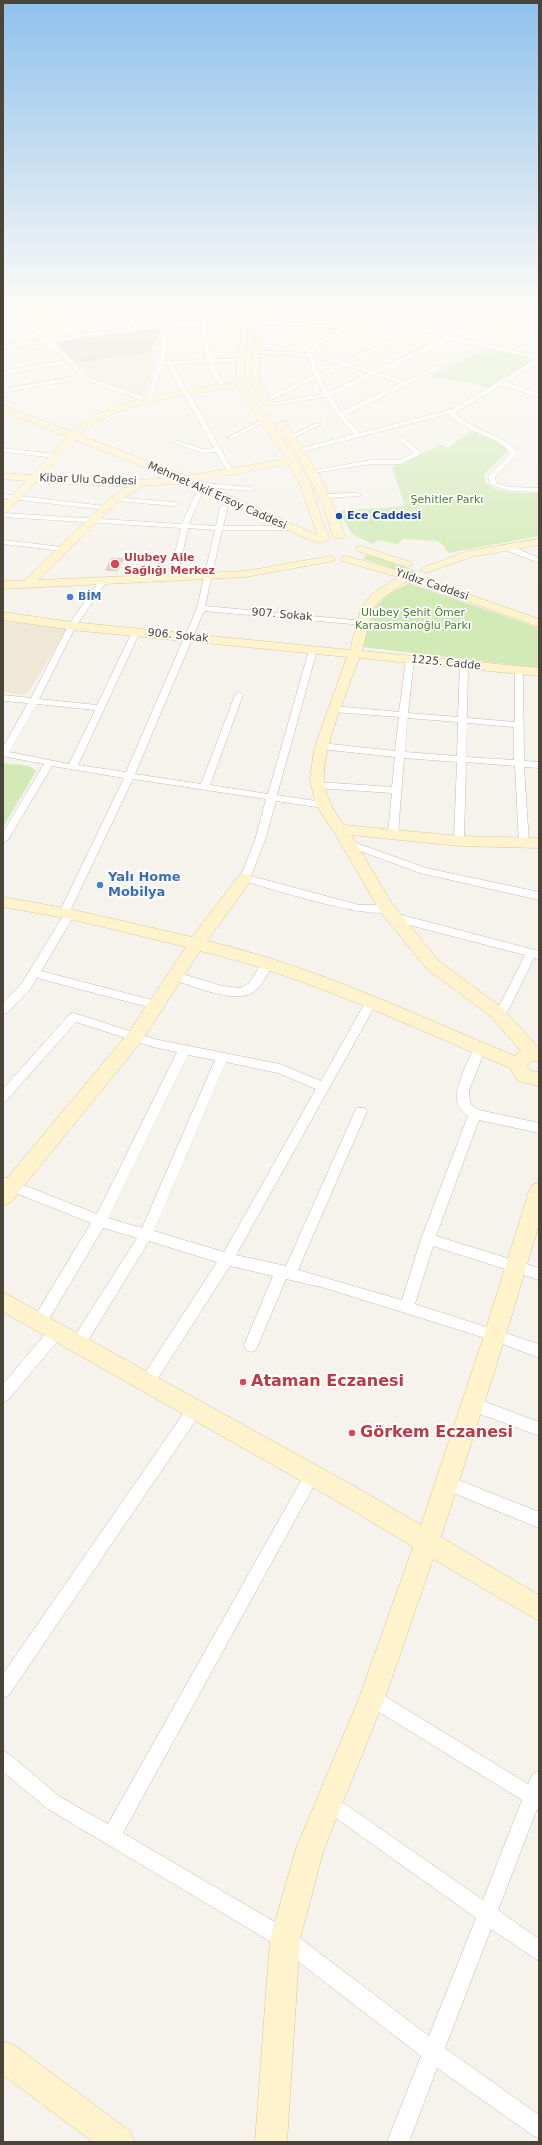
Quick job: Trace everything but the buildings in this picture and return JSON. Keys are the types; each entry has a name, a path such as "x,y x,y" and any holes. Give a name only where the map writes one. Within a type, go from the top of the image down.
{"street":[{"path":"3,510 84,426 121,409 136,405"},
{"path":"192,405 232,473"},
{"path":"252,405 265,420 302,477 309,493 321,539 314,542 312,549 318,556 330,560"},
{"path":"268,405 301,450 313,471 326,496 339,536"},
{"path":"334,405 340,415 358,435"},
{"path":"340,415 360,405"},
{"path":"301,450 455,410 463,405"},
{"name":"Mehmet Akif Ersoy Caddesi","path":"3,408 72,437 194,484 291,528 321,539"},
{"path":"455,410 451,413 457,422 509,444 515,453 491,476 493,484 510,489 539,490"},
{"path":"230,438 265,420"},
{"path":"291,438 318,424"},
{"path":"313,471 371,462 401,462 419,453 400,438"},
{"path":"175,442 202,451 218,450"},
{"path":"3,450 56,456"},
{"name":"Kibar Ulu Caddesi","path":"3,476 140,483 194,484 232,473 291,461"},
{"path":"26,584 115,499 140,483"},
{"path":"173,578 186,526 194,484 251,489"},
{"path":"326,496 357,495"},
{"path":"3,496 105,508"},
{"path":"115,499 175,504"},
{"path":"3,1010 26,986 67,914 130,775 190,637 201,608 224,507"},
{"path":"3,515 218,528 291,528"},
{"name":"Yıldız Caddesi","path":"321,539 339,536 352,539 360,545 361,549 440,575"},
{"path":"3,542 62,549"},
{"path":"426,570 468,554 539,542"},
{"path":"506,548 539,560"},
{"path":"346,559 357,555 361,549"},
{"path":"280,568 306,553"},
{"name":"Yıldız Caddesi","path":"3,585 208,577 246,574 330,560 346,559 407,576 539,623"},
{"path":"407,576 376,598 367,609 354,653 321,746 317,780 323,805 344,836 391,913 433,965 500,1016 538,1057"},
{"path":"103,581 72,626 34,701 3,753 72,767 323,805"},
{"name":"Yıldız Caddesi","path":"475,588 539,611"},
{"name":"907. Sokak","path":"201,608 364,623"},
{"name":"906. Sokak","path":"3,616 72,626 354,653"},
{"path":"72,767 136,632"},
{"path":"313,650 260,840 245,878 196,944 135,1037 6,1189 146,1235 227,1259 286,1272 495,1335 539,1351"},
{"name":"1225. Cadde","path":"354,653 464,666 519,669 539,672"},
{"path":"393,833 398,790 403,716 410,660"},
{"path":"459,841 460,759 464,666"},
{"path":"344,836 393,833 459,841 532,843 519,763 519,669"},
{"path":"204,787 238,695"},
{"path":"3,698 100,708"},
{"path":"334,709 403,716 520,724"},
{"path":"321,746 400,755 539,764"},
{"path":"3,840 50,763"},
{"path":"318,785 398,790"},
{"path":"344,836 424,871 539,896"},
{"path":"245,878 359,909 391,913 535,954 500,1016"},
{"path":"3,902 67,914 247,956 329,986 370,1004 480,1047 518,1064"},
{"path":"175,976 231,992 242,993 249,990 268,963"},
{"path":"34,973 156,1005"},
{"path":"148,1381 227,1259 370,1004"},
{"path":"3,1097 74,1017 154,1044 280,1069 323,1087"},
{"path":"480,1047 465,1085 462,1097 466,1107 475,1114 539,1128"},
{"path":"3,1395 49,1326 184,1050"},
{"path":"538,1057 528,1056 521,1058 518,1064 521,1074 526,1077 539,1079"},
{"path":"79,1342 146,1235 222,1057"},
{"path":"251,1345 361,1111"},
{"path":"407,1308 428,1239 475,1114"},
{"path":"271,2142 285,1939 310,1849 372,1698 427,1542 495,1335 527,1270 538,1197"},
{"path":"428,1239 527,1270"},
{"path":"3,1301 79,1342 312,1475 539,1609"},
{"path":"472,1404 539,1429"},
{"path":"3,1689 195,1409"},
{"path":"111,1837 312,1475"},
{"path":"446,1483 539,1520"},
{"path":"372,1698 537,1792 486,1915 398,2142"},
{"path":"3,1760 54,1802 285,1939 433,2052 539,2128"},
{"path":"329,1804 539,1951"},
{"path":"3,2056 120,2142"}],"shaded area":[{"path":"3,621 67,629 28,693 23,695 3,692"}],"green space":[{"name":"Şehitler Parkı","path":"471,431 503,444 508,448 506,453 484,474 485,482 503,491 539,493 539,536 448,553 443,545 437,541 404,539 397,544 378,540 372,544 352,534 339,511 405,506 392,467 441,445 448,448"},
{"path":"369,553 418,572 414,575 363,559"},
{"name":"Ulubey Şehit Ömer Karaosmanoğlu Parkı","path":"409,583 539,628 539,668 362,647 375,608 387,595"},
{"path":"3,763 25,765 36,771 3,827"}],"place":[{"name":"Ece Caddesi","path":"339,516"},
{"name":"Ulubey Aile Sağlığı Merkez","path":"115,564"},
{"name":"BİM","path":"70,597"},
{"name":"Yalı Home Mobilya","path":"100,885"},
{"name":"Ataman Eczanesi","path":"243,1382"},
{"name":"Görkem Eczanesi","path":"352,1433"}]}
